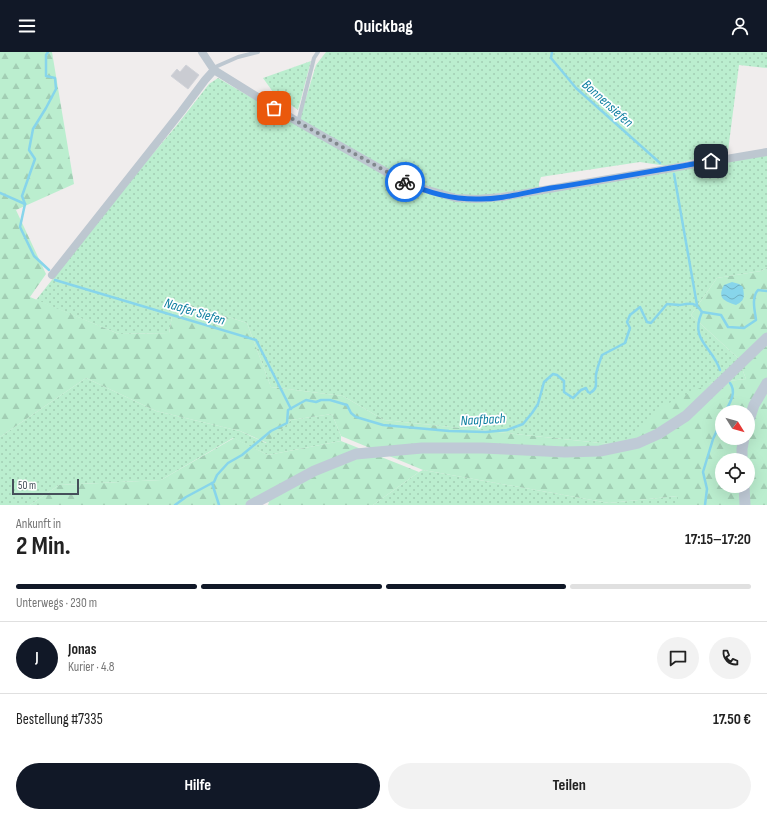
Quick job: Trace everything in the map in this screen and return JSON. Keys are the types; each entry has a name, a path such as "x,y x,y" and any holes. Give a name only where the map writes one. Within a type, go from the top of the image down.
{"main road":[{"path":"251,505 314,471 356,454 422,448 483,448 600,452 638,443 658,434 686,416 767,338"},
{"path":"754,405 767,384"},
{"path":"744,493 745,505"}],"street":[{"path":"202,52 214,69 298,122 395,177 414,186 456,198 477,199 502,196 767,152"},
{"path":"52,275 214,69"}],"lane":[{"path":"214,69 238,57 258,52"},
{"path":"298,122 314,58 318,52"}],"green space":[{"path":"0,52 52,52 74,184 16,210 46,274 30,297 119,334 169,333 175,300 247,323 271,387 343,396 384,420 620,445 659,408 710,383 746,379 738,358 691,315 717,278 761,271 767,268 767,505 678,505 678,496 609,503 423,470 341,436 332,414 291,420 267,443 240,431 156,411 86,378 0,437"},
{"path":"326,52 767,52 767,68 739,65 728,151 667,166 640,162 541,177 539,188 479,196 456,195 418,185 395,174 299,121 316,65"},
{"path":"311,61 298,110 273,92 263,78"},
{"path":"218,78 391,179 461,201 767,155 767,268 761,271 717,278 691,315 738,358 746,379 710,383 620,445 384,420 343,396 271,387 247,323 175,300 169,333 119,334 36,300 209,84"},
{"path":"86,378 156,411 240,431 266,443 291,420 332,414 341,436 341,441 268,455 233,438 161,480 59,485 30,505 0,505 0,437"},
{"path":"234,438 268,455 341,441 419,472 373,505 268,505 269,502 253,505 30,505 59,485 161,480"},
{"path":"423,470 609,503 678,496 678,505 373,505"}],"water":[{"path":"732,282 743,287 743,299 736,305 725,300 721,293 724,285"}],"building":[{"path":"186,65 199,75 188,89 171,76 177,69 180,72"}],"waterway":[{"path":"25,204 22,196 35,159 29,150 33,129 56,89 55,78 46,76 46,55 48,52"},
{"name":"Bonnensiefen","path":"552,52 551,58 576,88 660,163"},
{"name":"Bonnensiefen","path":"674,174 697,305"},
{"name":"Naafer Siefen","path":"0,193 25,204"},
{"name":"Naafer Siefen","path":"25,204 20,227 34,256 49,270"},
{"name":"Naafer Siefen","path":"55,280 256,340 291,409"},
{"name":"Naafbach","path":"175,505 186,497 214,482 217,475 228,463 242,455 271,431 287,423 288,410 306,400 316,402 321,400 330,400 347,405 351,413 356,417 383,425 449,431 486,432 507,430 523,424 538,404 544,382 553,374 557,375 564,381 564,392 573,398 581,390 586,388 590,393 593,391 596,387 596,372 602,355 625,343 630,328 627,322 630,315 640,307 647,322 651,323 667,304 690,304 697,306 702,312 721,315 728,327 744,328 756,320 754,305 756,293 758,290 767,291"},
{"path":"702,312 698,330 700,337 717,362 720,370"},
{"path":"729,405 733,394 730,383"},
{"path":"705,505 707,489 703,472 715,435"},
{"path":"212,483 219,505"}],"way so far":[{"path":"274,108 405,182"}],"route":[{"path":"405,182 447,196 477,199 513,195 711,161"}]}
